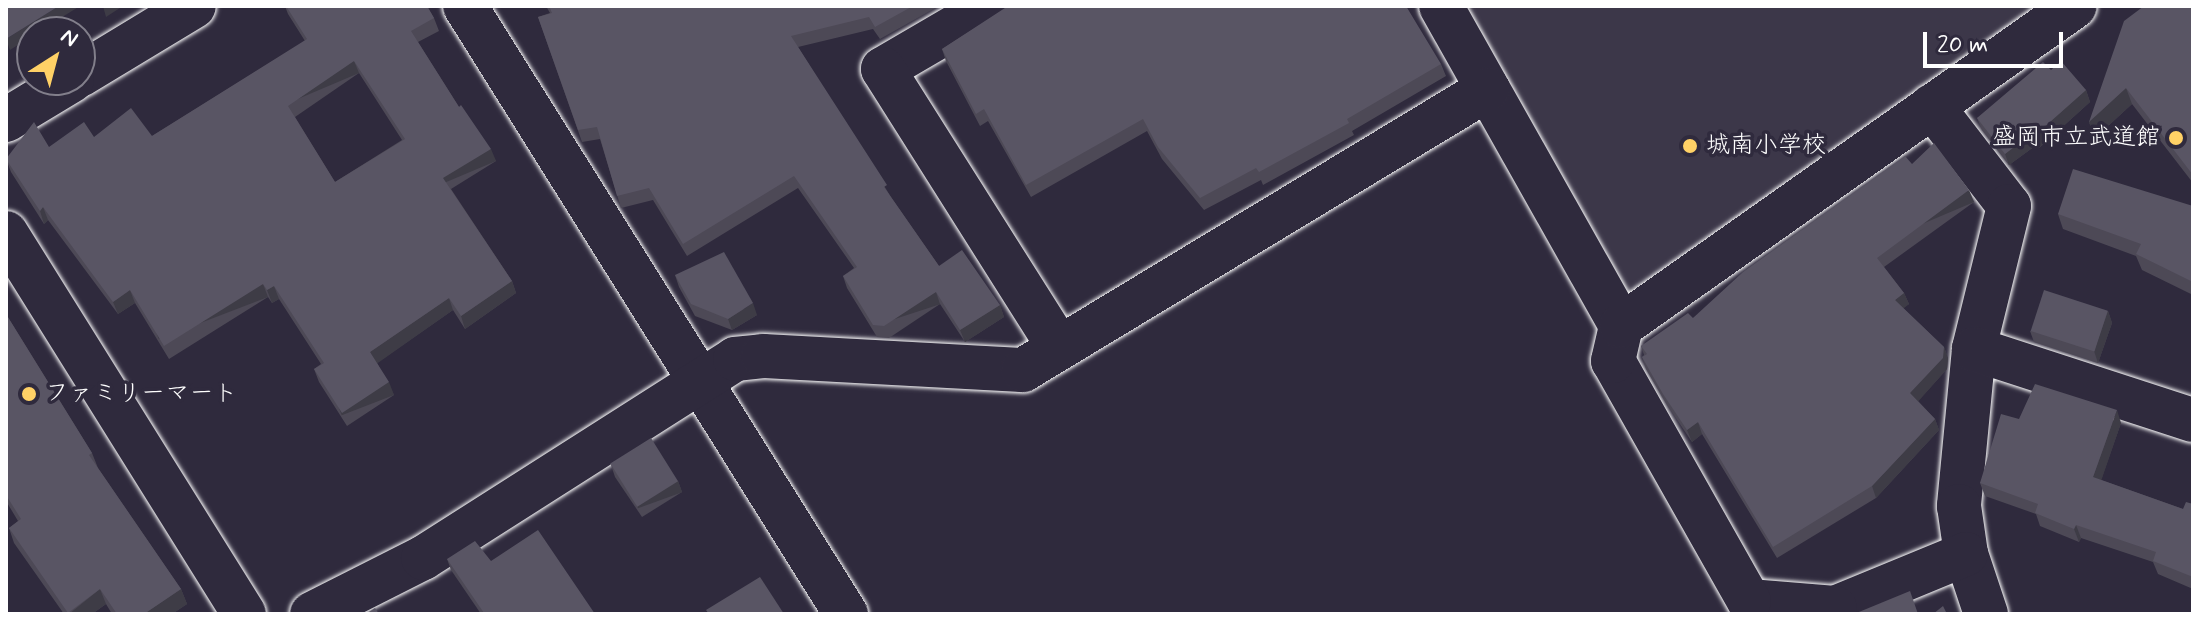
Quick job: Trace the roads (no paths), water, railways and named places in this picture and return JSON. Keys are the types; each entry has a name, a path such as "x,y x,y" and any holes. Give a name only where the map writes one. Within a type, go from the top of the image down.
{"street":[{"path":"96,65 194,6"},
{"path":"465,6 846,614"},
{"path":"991,6 883,69 1059,347"},
{"path":"1441,6 1621,326"},
{"path":"1966,554 1835,608 1749,601 1613,361 1621,326 2075,6"},
{"path":"312,614 423,558 735,359 763,356 1023,370 1488,89"},
{"path":"6,120 46,96"},
{"path":"1932,106 2009,206 1974,349 1959,506 1966,554 1986,614"},
{"path":"6,233 244,614"},
{"path":"1974,349 2193,420"}],"place":[{"name":"盛岡市立武道館","path":"2176,138"},
{"name":"城南小学校","path":"1690,146"},
{"name":"ファミリーマート","path":"29,394"}]}
